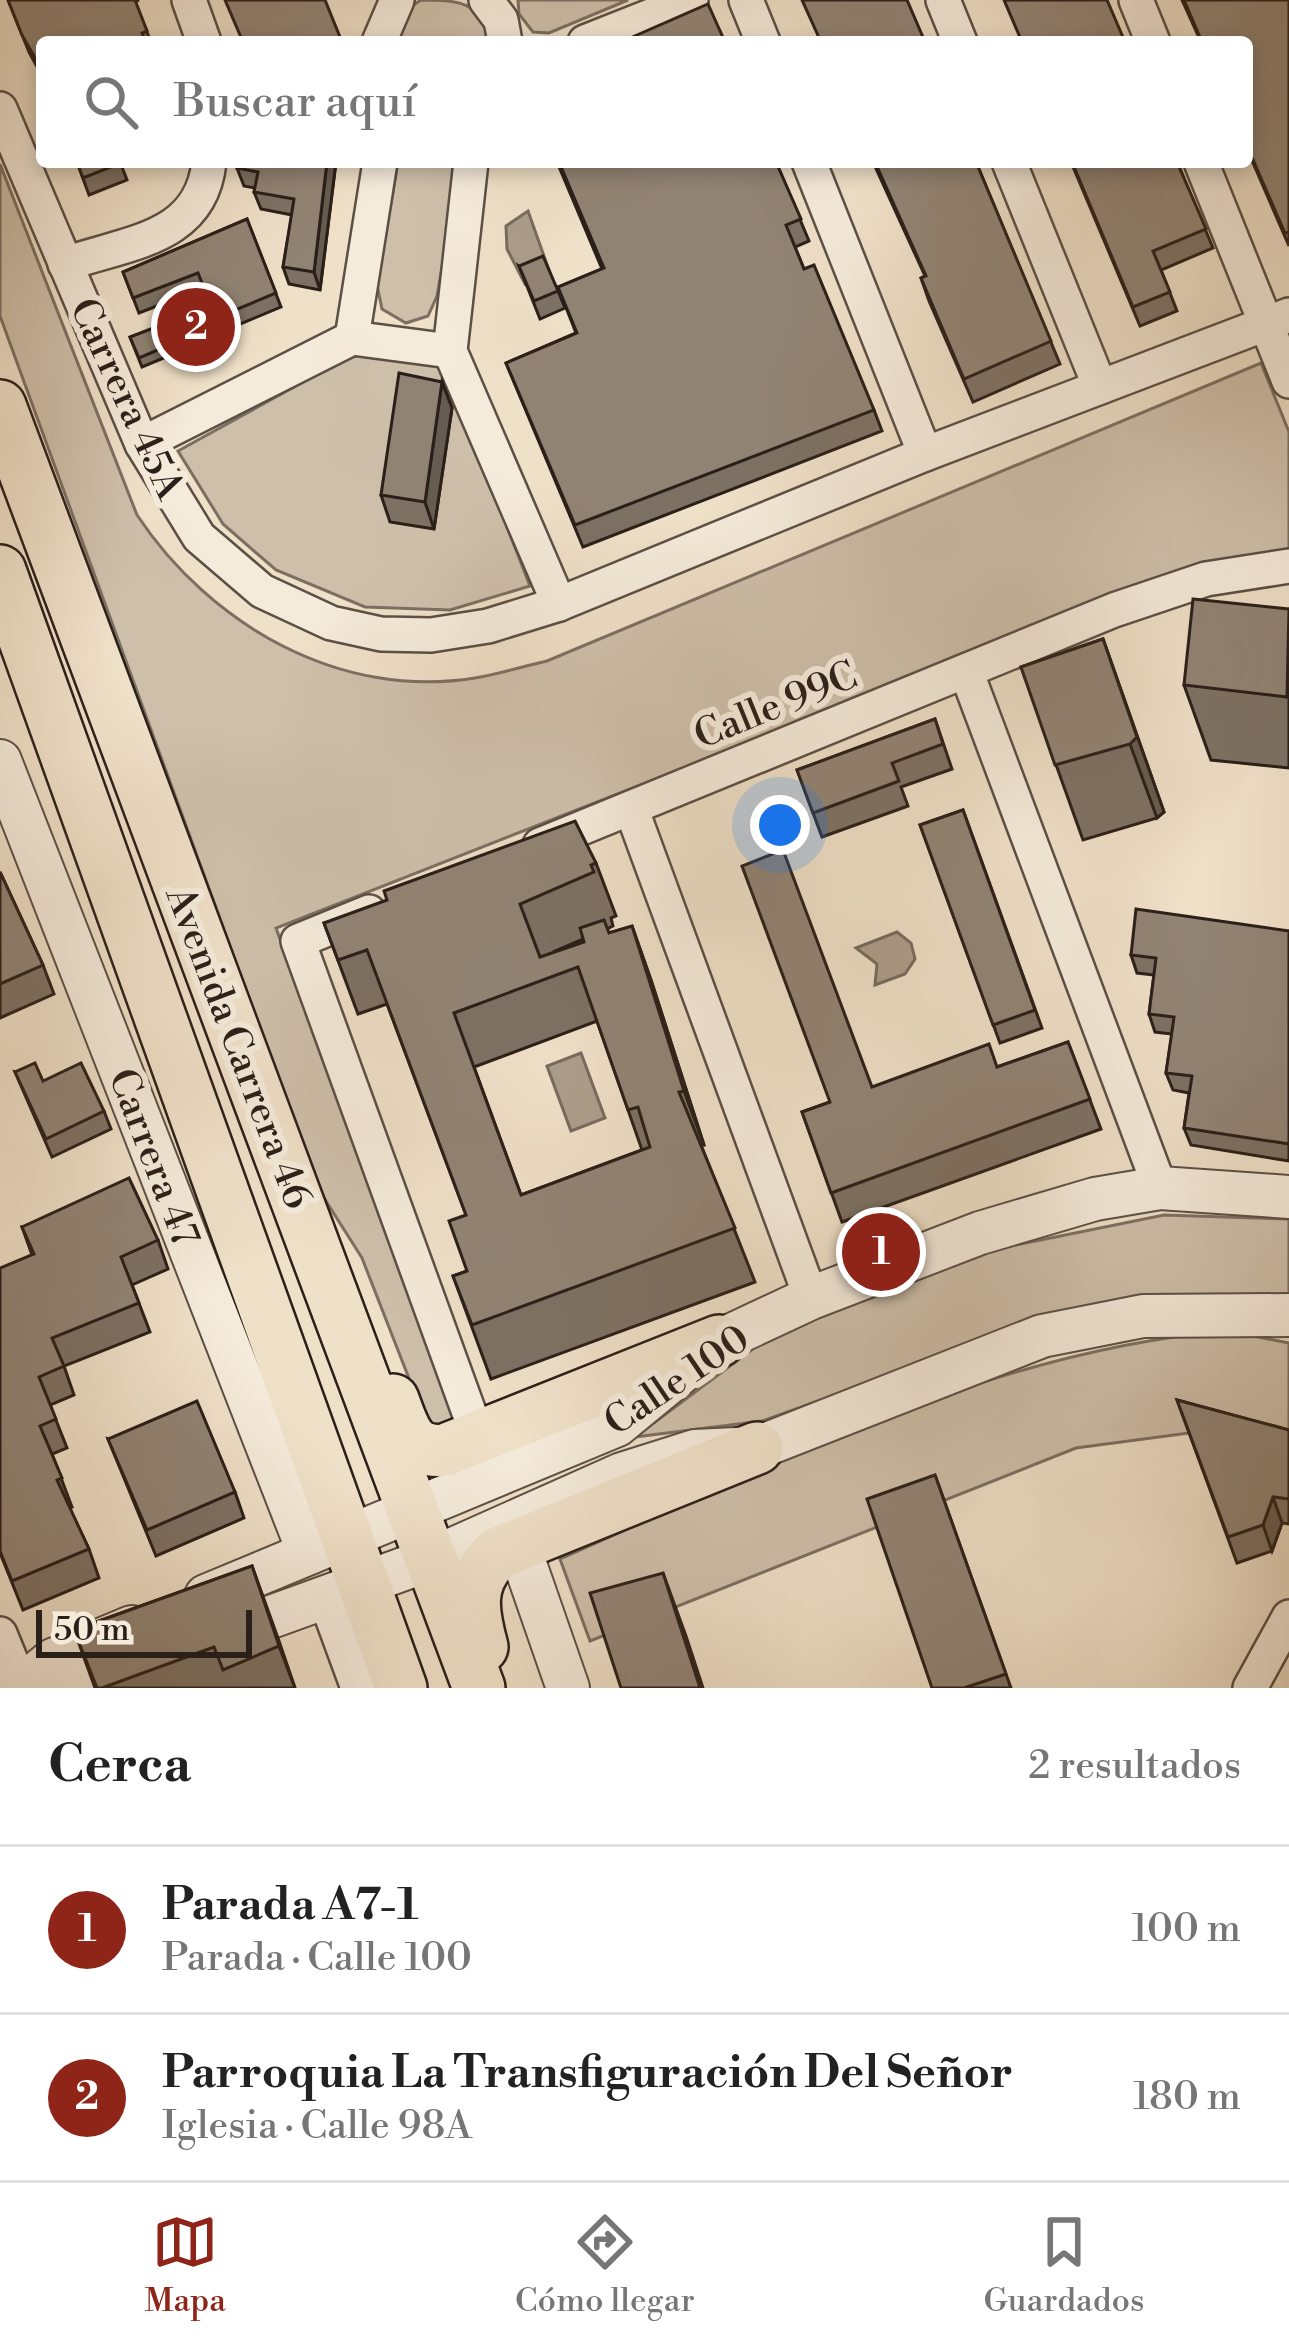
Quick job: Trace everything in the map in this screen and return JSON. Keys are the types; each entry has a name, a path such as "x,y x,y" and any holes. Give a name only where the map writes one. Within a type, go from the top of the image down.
{"main road":[{"name":"Avenida Carrera 46","path":"0,406 478,1688"},
{"name":"Avenida Carrera 46","path":"0,571 337,1568 401,1688"},
{"path":"302,1208 336,1246 407,1438 430,1452 719,1342"},
{"path":"495,1688 472,1602 475,1583 497,1553 757,1448"}],"street":[{"path":"189,0 202,36"},
{"path":"486,0 501,20 504,36"},
{"path":"600,36 691,0"},
{"path":"746,0 761,36"},
{"path":"943,0 958,36"},
{"path":"1136,0 1151,36"},
{"name":"Carrera 45A","path":"0,109 142,444 199,537 262,591 331,623 381,634 431,635 488,626 559,604 1277,317"},
{"path":"65,264 180,224 195,211 206,191 208,168"},
{"path":"352,338 379,168"},
{"path":"470,168 450,351 559,604"},
{"path":"811,168 925,454"},
{"path":"1011,168 1100,386"},
{"path":"1204,168 1277,317 1289,381"},
{"path":"142,444 352,338 450,351"},
{"name":"Calle 99C","path":"505,859 1206,579 1289,566"},
{"path":"966,671 1160,1189"},
{"name":"Carrera 47","path":"0,761 10,814 337,1568 358,1688"},
{"path":"631,808 811,1298"},
{"path":"400,900 298,941 478,1437"},
{"name":"Calle 100","path":"423,1535 617,1425 719,1342 811,1298 980,1233 1095,1199 1160,1189 1289,1197"},
{"name":"Calle 100","path":"21,1688 53,1660 337,1568 423,1535 695,1451 757,1448 1042,1336 1144,1316 1289,1315"},
{"path":"518,1544 568,1688"},
{"name":"Calle 100","path":"73,1688 337,1568"},
{"path":"1250,1688 1289,1617"},
{"path":"0,1634 21,1688 43,1688"}],"shaded area":[{"path":"421,0 466,6 481,18 489,36 397,36 409,8"},
{"path":"518,0 628,0 549,33 533,32 519,14"},
{"path":"0,164 137,515 167,554 240,621 328,665 376,677 425,682 475,678 547,661 1261,363 1289,432 1289,552 1201,565 276,928 459,1427 456,1434 426,1422 362,1258 319,1190 0,316"},
{"path":"397,168 460,168 437,296 428,316 406,323 382,309 377,285"},
{"path":"528,211 550,273 525,284 507,249 506,226"},
{"path":"352,355 444,365 530,586 450,610 365,607 276,570 223,524 178,451"},
{"path":"897,932 911,943 915,959 905,974 875,985 877,964 856,948"},
{"path":"581,1053 605,1118 571,1131 547,1066"},
{"path":"1164,1215 1289,1219 1289,1302 1064,1313 762,1421 635,1437 762,1342 828,1311 976,1253"},
{"path":"1228,1331 1289,1343 1289,1454 1204,1431 1076,1448 590,1641 560,1559 803,1451 969,1387 1140,1342"}],"building":[{"path":"8,0 135,0 147,31 143,36 36,36 36,60"},
{"path":"225,0 325,0 340,36 240,36"},
{"path":"802,0 907,0 922,36 818,36"},
{"path":"1004,0 1107,0 1122,36 1019,36"},
{"path":"1184,0 1289,0 1289,232 1285,233 1253,160 1253,36 1199,36"},
{"path":"708,4 722,36 635,36"},
{"path":"79,168 108,168 83,178"},
{"path":"237,168 326,168 314,272 283,267 294,199 254,192 258,172"},
{"path":"562,168 779,168 801,219 786,225 804,269 814,265 874,410 575,525 506,363 577,333 558,287 604,268"},
{"path":"878,168 979,168 1051,341 964,379 921,278 926,276"},
{"path":"1075,168 1180,168 1206,229 1153,251 1170,292 1133,307"},
{"path":"247,219 276,293 216,318 198,273 133,298 123,272"},
{"path":"543,256 558,291 534,301 519,266"},
{"path":"164,324 172,344 139,358 130,337"},
{"path":"399,373 442,382 425,502 381,495"},
{"path":"1193,599 1289,609 1287,697 1184,685"},
{"path":"1103,639 1137,737 1130,744 1055,765 1021,667"},
{"path":"935,719 943,744 892,763 899,781 813,813 797,770"},
{"path":"963,810 1035,1010 993,1025 920,825"},
{"path":"575,821 596,863 591,865 594,872 520,904 540,957 584,942 580,928 604,920 609,933 632,926 684,1091 679,1092 735,1228 472,1325 453,1276 467,1271 449,1221 466,1215 367,950 338,960 324,923 387,900 384,891","holes":["578,967 628,1110 638,1107 650,1147 521,1195 454,1013"]},
{"path":"783,850 872,1087 989,1044 997,1067 1068,1042 1090,1099 831,1193 802,1112 830,1102 742,866"},
{"path":"0,872 43,965 0,984"},
{"path":"1136,909 1289,931 1289,1144 1184,1128 1192,1076 1166,1073 1174,1017 1149,1014 1156,958 1131,955"},
{"path":"35,1063 43,1081 81,1063 104,1111 46,1139 15,1072"},
{"path":"129,1178 158,1240 121,1257 139,1303 52,1338 64,1366 39,1377 56,1419 40,1426 62,1478 57,1480 89,1549 12,1581 0,1551 0,1268 34,1254 22,1227"},
{"path":"1177,1400 1289,1430 1289,1499 1273,1497 1263,1525 1228,1537"},
{"path":"197,1401 235,1492 147,1530 108,1439"},
{"path":"935,1475 1006,1674 964,1688 932,1688 867,1499"},
{"path":"252,1566 279,1646 223,1670 214,1647 97,1688 74,1630"},
{"path":"663,1573 700,1688 621,1688 590,1593"}],"place":[{"name":"Parroquia La Transfiguración Del Señor","path":"196,327"},
{"name":"Parada A7-1","path":"881,1252"}]}
